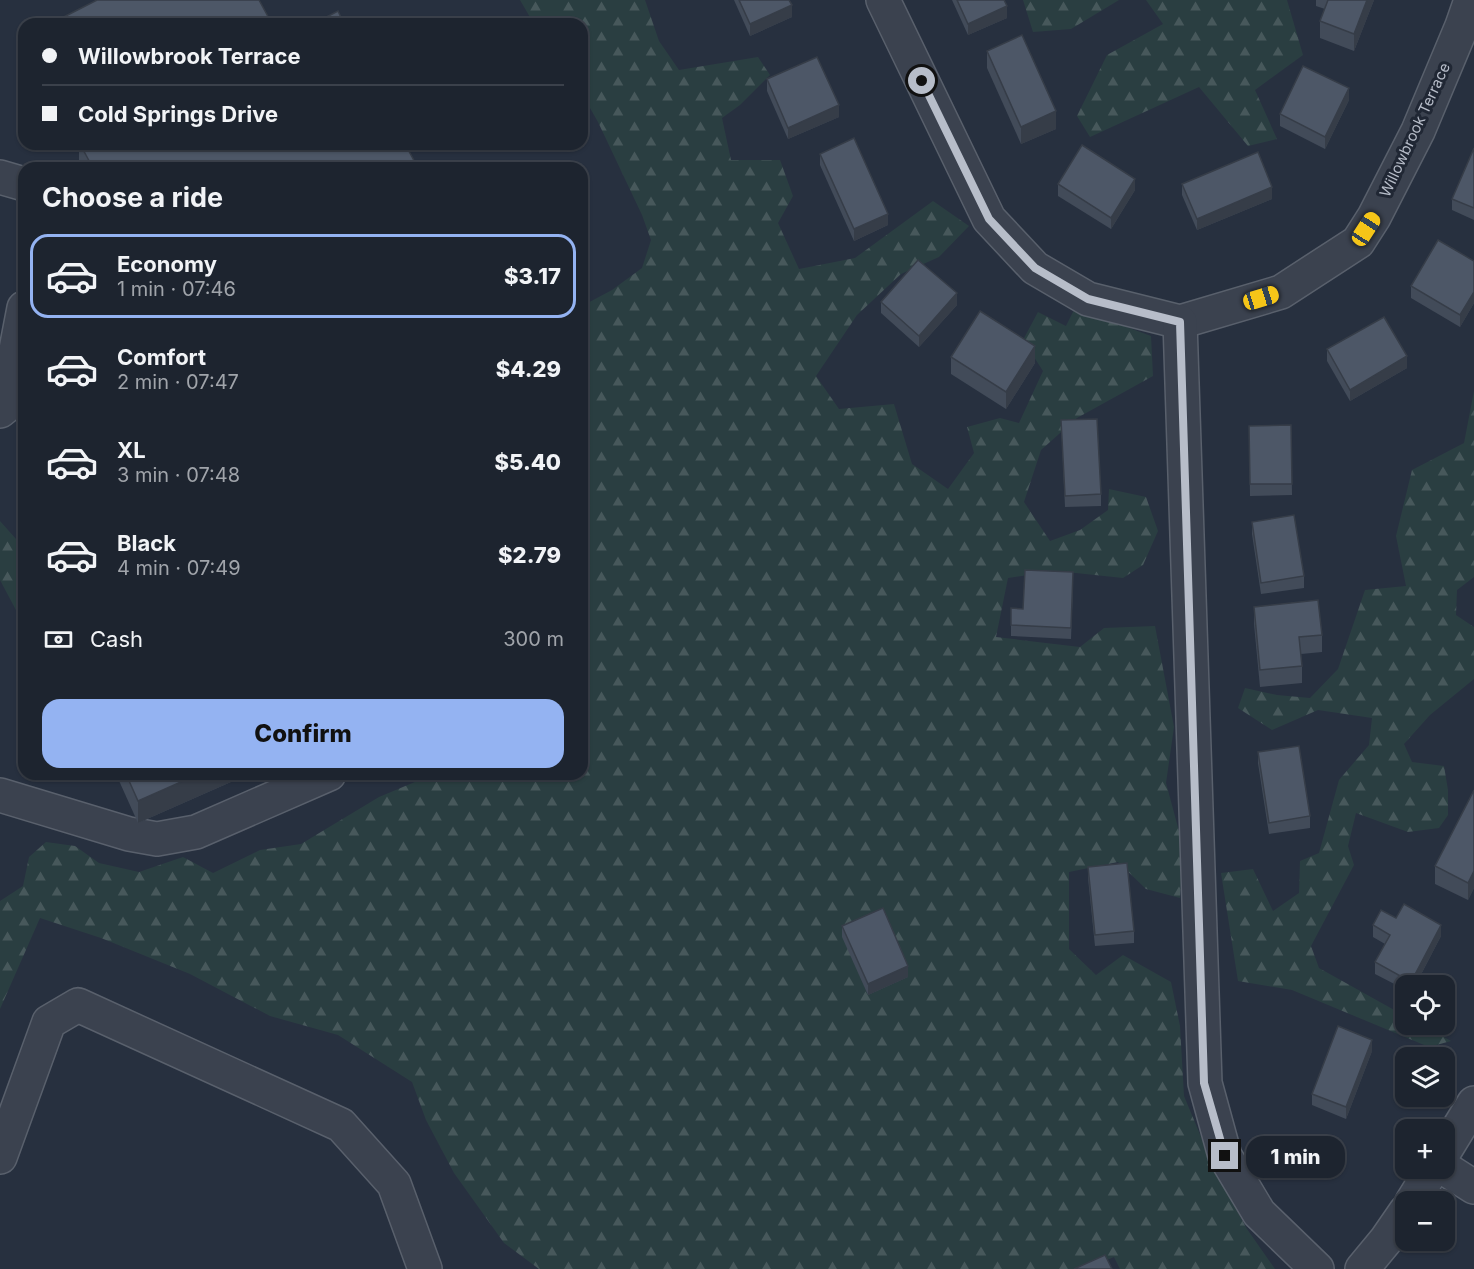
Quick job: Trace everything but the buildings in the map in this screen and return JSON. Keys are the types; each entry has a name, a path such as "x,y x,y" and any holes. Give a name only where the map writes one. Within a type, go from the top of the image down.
{"street":[{"path":"883,0 989,219 1035,268 1088,299 1180,322 1204,1083 1225,1156 1260,1213 1317,1269"},
{"name":"Willowbrook Terrace","path":"1180,322 1281,292 1358,242 1374,217 1418,131 1471,0"},
{"path":"0,177 18,182"},
{"path":"0,411 6,407 18,341"},
{"path":"0,795 129,834 157,839 196,832 315,780"},
{"path":"0,1157 49,1022 78,1005 341,1125 394,1184 425,1269"},
{"path":"1455,1134 1474,1103"},
{"path":"1455,1175 1474,1187"},
{"path":"1362,1269 1395,1227"}],"green space":[{"path":"520,0 645,0 659,41 679,70 758,57 770,75 740,105 722,118 731,160 780,160 793,196 778,223 799,269 855,258 933,201 969,226 939,257 901,274 857,315 816,376 839,409 894,404 912,464 948,489 974,453 967,427 1000,418 1019,423 1043,371 1023,340 1038,312 1066,326 1075,308 1151,336 1153,376 1077,418 1041,450 1024,502 1050,541 1080,530 1108,510 1109,489 1146,497 1158,531 1143,565 1123,578 1057,571 1008,578 996,637 1080,647 1104,628 1155,626 1174,727 1166,783 1183,846 1180,898 1146,889 1118,862 1069,872 1069,949 1096,975 1123,955 1171,982 1180,1026 1184,1096 1216,1173 1247,1229 1275,1269 1120,1269 1114,1257 1086,1269 539,1269 504,1243 454,1173 426,1120 412,1082 338,1035 270,1016 190,974 101,938 40,918 0,1009 0,901 23,886 29,857 46,842 75,846 99,863 139,872 183,857 213,873 260,850 301,844 379,797 420,780 588,780 588,303 612,290 642,268 651,240 642,215 588,104 588,18 530,18"},
{"path":"1023,0 1119,0 1071,29 1033,32"},
{"path":"1146,0 1287,0 1303,55 1255,90 1277,139 1248,146 1199,87 1090,137 1077,116 1107,55 1163,24"},
{"path":"1474,391 1474,577 1457,590 1456,615 1474,627 1474,679 1430,715 1404,744 1412,762 1444,766 1448,790 1448,815 1439,828 1408,832 1356,813 1348,846 1354,865 1311,946 1319,968 1395,1010 1395,1033 1292,990 1238,981 1221,873 1253,869 1273,911 1299,893 1300,861 1319,853 1339,780 1369,745 1372,718 1318,710 1272,730 1238,708 1245,688 1277,695 1310,698 1338,669 1365,590 1406,586 1396,536 1412,470 1464,443"},
{"path":"0,521 16,539 18,538 18,616 0,580"},
{"path":"1400,1035 1440,1035 1451,1041 1429,1047"}],"route":[{"path":"922,81 989,219 1035,268 1088,299 1180,322 1204,1083 1225,1156"}]}
